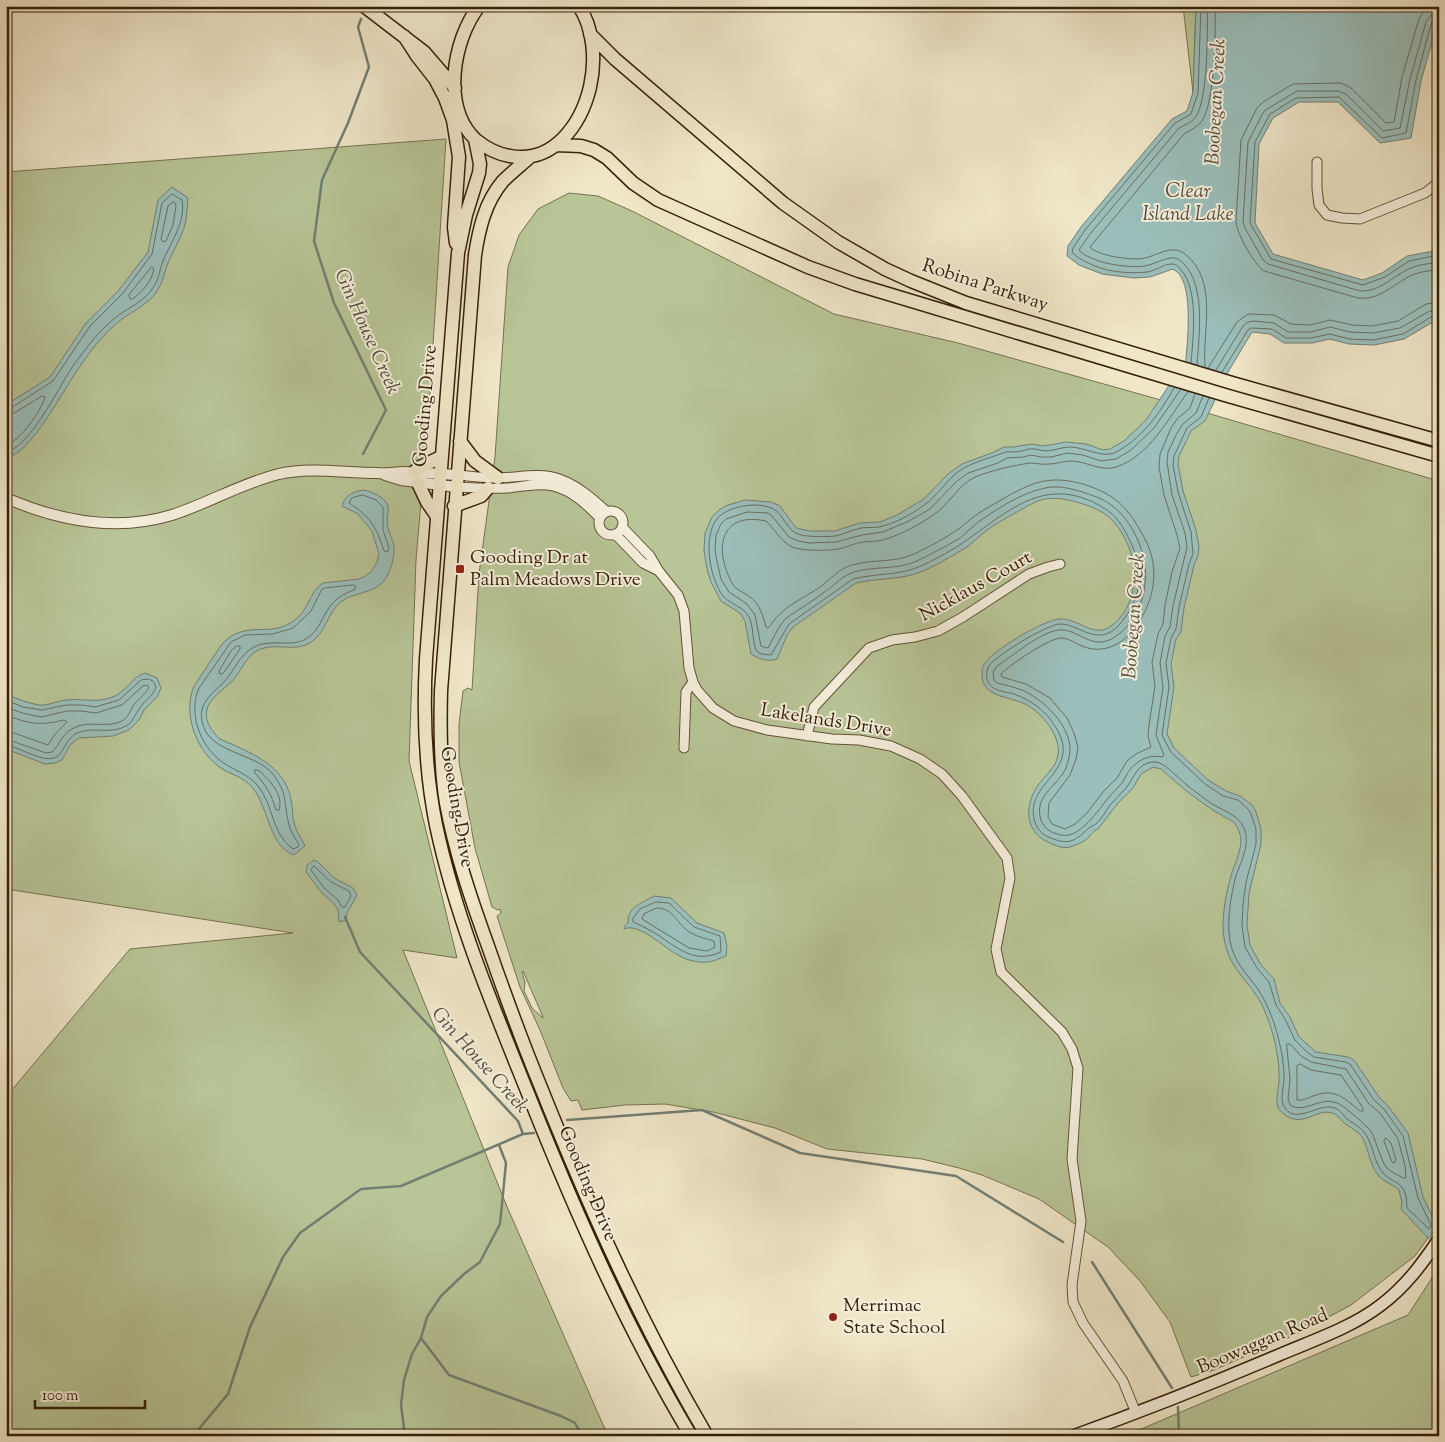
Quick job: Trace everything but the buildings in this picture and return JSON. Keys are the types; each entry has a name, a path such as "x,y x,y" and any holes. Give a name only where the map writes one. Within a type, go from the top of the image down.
{"main road":[{"path":"364,6 432,60 455,88"},
{"path":"480,6 472,16 462,37 456,59 455,88 457,102 462,118 475,139 498,153 514,157 530,157 545,152 557,145 575,123 586,100 593,71 590,34 579,6"},
{"name":"Robina Parkway","path":"590,34 615,59 783,203 815,227 860,256 911,281 966,303 1232,383 1439,441"},
{"path":"404,36 435,79 445,98 453,120 459,157 454,228 458,253"},
{"name":"Gooding Drive","path":"475,139 480,164 458,253 436,515 424,711 430,785 436,825 463,920 499,1021 573,1202 635,1337 691,1436"},
{"name":"Robina Parkway","path":"557,145 581,146 594,150 607,158 633,184 658,200 832,276 1225,395 1439,456"},
{"name":"Gooding Drive","path":"530,157 496,189 487,206 475,255 442,675 440,722 443,778 455,841 476,912 511,1013 558,1131 627,1286 670,1371 708,1436"},
{"path":"460,441 475,461 498,478"},
{"path":"436,515 427,502 416,478 420,467 441,457"},
{"path":"454,506 480,496 488,488"},
{"name":"Boowaggan Road","path":"1073,1436 1227,1377 1354,1322 1403,1286 1439,1239"}],"street":[{"path":"1317,162 1319,205 1327,215 1342,218 1360,218 1425,193 1439,182"},
{"path":"6,498 33,509 64,518 94,523 122,524 151,520 172,514 254,481 280,474 331,470 379,473 401,480 416,478 457,481 534,476 557,478 575,486 591,498 603,515"},
{"path":"457,481 488,488 534,485 552,486 569,492 603,515"},
{"path":"614,512 618,514 622,520 622,527 615,534 608,535 602,531 599,525 603,515 614,512"},
{"name":"Lakelands Drive","path":"622,527 650,556 658,570 678,595 684,611 693,682 697,690 713,708 734,721 768,730 832,739 859,740 891,746 920,758 942,774 962,796 1007,858 1010,878 996,949 1000,972 1062,1032 1072,1049 1078,1068 1072,1159 1081,1221 1072,1285 1073,1302 1083,1322 1123,1381 1136,1413"},
{"path":"615,534 643,563 658,570"},
{"name":"Nicklaus Court","path":"807,736 814,707 870,648 892,640 938,631 1029,574 1060,564"},
{"path":"684,748 686,692 693,682"}],"green space":[{"path":"1183,6 1196,6 1193,92"},
{"path":"446,139 429,408 416,560 409,761 457,958 403,950 508,1209 608,1436 6,1436 6,1097 130,949 293,933 6,889 6,172"},
{"path":"569,193 598,196 632,211 834,314 958,343 1439,481 1439,1223 1415,1256 1351,1305 1301,1332 1214,1370 1191,1377 1170,1322 1140,1281 1108,1247 1039,1199 982,1175 959,1168 922,1159 827,1149 775,1128 713,1112 665,1104 625,1105 582,1110 578,1100 571,1101 563,1088 540,1030 520,987 497,916 501,913 500,909 492,907 475,848 459,762 459,724 463,691 468,688 472,690 479,574 495,457 508,267 519,235 538,209","holes":["523,971 543,1017 532,1008 524,991"]},
{"path":"1439,1267 1439,1436 1141,1436 1139,1430 1408,1315"}],"water":[{"path":"1196,6 1439,6 1439,17 1421,81 1411,138 1380,143 1338,102 1299,102 1273,118 1259,144 1255,223 1273,254 1363,280 1382,273 1407,256 1439,250 1439,320 1404,339 1374,345 1349,344 1330,339 1312,343 1284,343 1270,334 1252,332 1228,372 1205,421 1191,431 1179,456 1178,464 1183,491 1196,530 1199,546 1184,608 1181,632 1176,639 1171,664 1174,687 1167,734 1174,748 1208,780 1226,791 1240,796 1252,805 1256,812 1261,829 1261,844 1249,893 1247,925 1250,945 1261,965 1274,979 1280,1003 1290,1017 1299,1037 1316,1052 1348,1057 1354,1060 1379,1097 1408,1133 1423,1197 1437,1226 1429,1239 1401,1209 1402,1203 1399,1190 1375,1171 1362,1137 1358,1133 1334,1114 1326,1112 1298,1119 1285,1115 1278,1108 1279,1064 1269,1022 1254,992 1234,965 1225,943 1223,928 1225,902 1241,841 1235,824 1197,799 1161,769 1153,767 1141,774 1133,788 1118,803 1098,829 1082,842 1070,847 1058,846 1041,839 1032,827 1029,816 1031,799 1041,781 1057,760 1056,740 1053,731 1040,714 1027,705 998,695 987,688 983,683 983,668 990,658 1008,644 1053,620 1073,621 1098,630 1111,626 1122,615 1130,601 1133,587 1132,556 1119,528 1109,517 1093,508 1069,500 1050,498 1037,501 993,526 967,547 924,571 903,577 856,583 793,627 787,635 777,659 774,660 764,660 751,654 745,621 740,613 721,601 711,582 707,569 704,551 705,533 712,517 728,505 745,500 771,502 780,506 796,528 810,531 835,531 860,523 880,522 897,515 924,499 948,474 962,464 1004,447 1032,444 1042,446 1066,442 1086,444 1103,450 1110,449 1124,441 1146,420 1172,381 1185,369 1188,309 1185,286 1181,277 1173,269 1150,277 1134,278 1102,274 1079,265 1067,256 1068,246 1081,227 1172,119 1187,111 1193,92"},
{"path":"172,187 188,198 185,225 154,296 115,324 103,337 82,364 35,434 15,454 6,457 6,405 50,377 86,323 119,290 148,252 158,200"},
{"path":"363,490 377,495 388,506 387,524 394,546 394,555 386,579 379,586 342,601 333,611 320,633 310,643 298,647 267,647 256,651 234,679 208,705 206,716 212,731 220,739 264,761 281,777 287,787 296,829 305,846 294,855 286,851 275,836 252,787 214,763 199,744 191,721 191,697 194,686 222,644 231,637 248,630 283,627 298,618 315,591 323,583 359,579 371,572 379,554 372,531 358,514 342,506 345,499 350,495"},
{"path":"145,673 157,678 161,688 157,697 144,710 139,720 129,730 113,736 79,738 70,745 62,760 55,763 45,764 6,749 6,694 22,701 39,705 66,700 103,700 115,696 137,677"},
{"path":"314,860 334,878 353,888 357,895 347,913 346,920 339,922 338,910 306,872 307,865"},
{"path":"654,896 671,898 697,923 724,933 727,946 726,956 710,962 692,961 672,952 644,932 637,929 624,929 633,909"}],"waterway":[{"name":"Gin House Creek","path":"361,19 358,27 369,67 348,123 322,180 314,241 334,303 386,410 363,454"},
{"name":"Gin House Creek","path":"193,1436 228,1394 250,1327 283,1257 300,1233 361,1189 401,1186 523,1134 518,1121 360,952 345,917"},
{"path":"567,1120 702,1110 800,1153 956,1176 1063,1242"},
{"path":"523,1134 534,1133"},
{"path":"405,1436 401,1405 404,1380 412,1354 421,1338 427,1317 441,1296 480,1262 500,1224 506,1163 499,1145"},
{"path":"1092,1262 1172,1388"},
{"path":"421,1338 449,1375 561,1416 575,1423 582,1436"},
{"path":"1178,1407 1179,1436"}],"place":[{"name":"Gooding Dr at Palm Meadows Drive","path":"460,569"},
{"name":"Merrimac State School","path":"833,1317"}],"water label":[{"name":"Boobegan Creek","path":"1217,102"},
{"name":"Clear Island Lake","path":"1188,204"},
{"name":"Boobegan Creek","path":"1135,616"}]}
